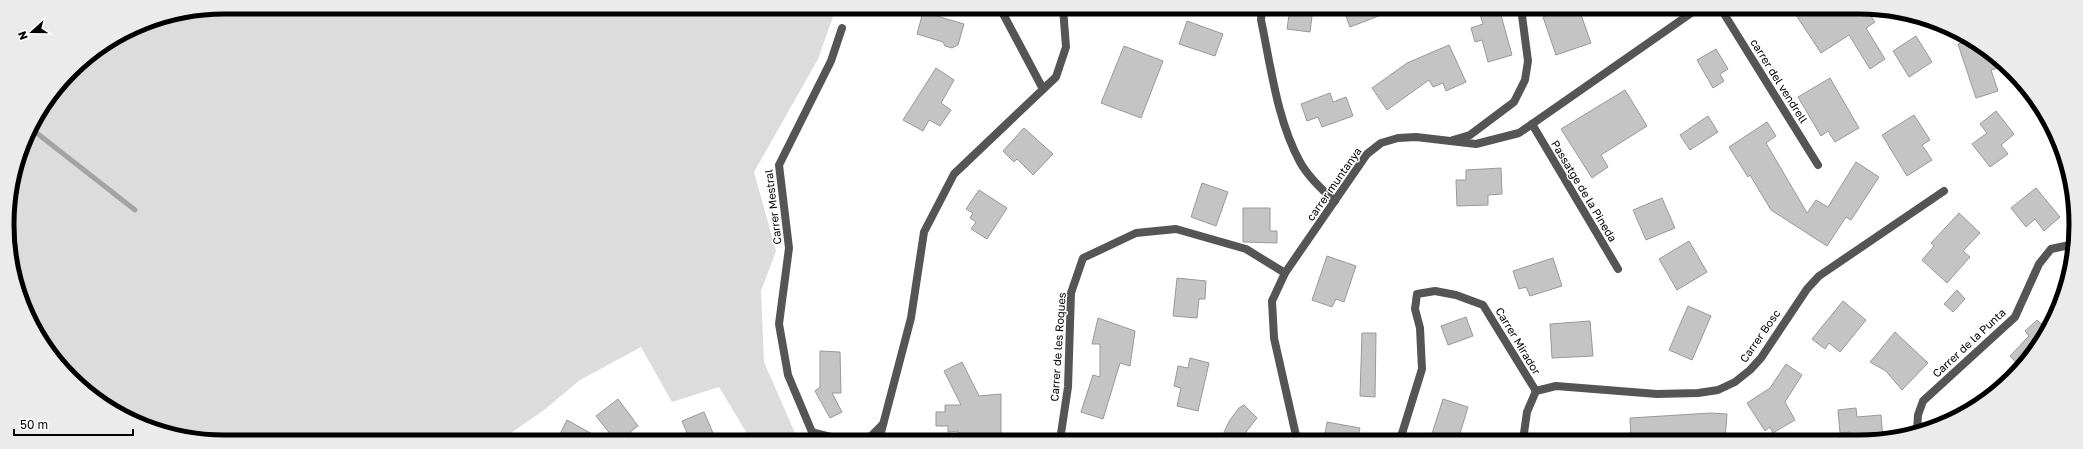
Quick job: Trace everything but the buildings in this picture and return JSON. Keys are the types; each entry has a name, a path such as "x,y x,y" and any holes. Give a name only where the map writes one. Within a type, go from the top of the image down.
{"street":[{"path":"1003,14 1043,89"},
{"path":"880,435 911,318 924,232 954,174 1056,77 1066,47 1063,14"},
{"path":"1262,14 1261,20 1284,125 1300,163 1316,184 1335,201"},
{"path":"1450,141 1470,134 1514,102 1526,80 1528,61 1522,14"},
{"name":"carrer muntanya","path":"1296,435 1274,338 1272,302 1285,273 1367,154 1381,143 1398,138 1416,137 1476,144 1519,133 1689,14"},
{"name":"carrer del vendrell","path":"1724,14 1818,165"},
{"name":"Carrer Mestral","path":"824,435 812,432 788,375 779,324 789,248 778,164 831,60 842,28"},
{"name":"Passatge de la Pineda","path":"1532,124 1618,269"},
{"name":"Carrer Bosc","path":"1536,391 1556,386 1657,394 1698,393 1718,390 1735,382 1750,370 1761,358 1807,289 1818,276 1944,191"},
{"name":"Carrer de les Roques","path":"1061,435 1068,387 1071,293 1083,258 1136,234 1176,228 1246,249 1285,273"},
{"name":"Carrer de la Punta","path":"1917,427 1918,415 1923,401 2015,317 2039,264 2051,249 2068,245"},
{"name":"Carrer Mirador","path":"1402,435 1422,370 1420,328 1415,309 1417,294 1435,291 1456,295 1483,305 1536,391"},
{"path":"1524,435 1527,412 1536,391"},
{"path":"871,435 884,423"}],"shaded area":[{"path":"211,14 834,14 818,59 754,172 776,251 761,291 764,362 796,435 748,435 719,387 672,402 641,347 580,380 544,410 508,435 211,435 170,428 144,419 119,407 96,392 57,353 36,318 21,279 14,238 14,211 21,170 30,144 42,119 57,96 86,66 96,57 119,42 144,30 170,21"}],"waterway":[{"path":"35,133 135,210"}]}
